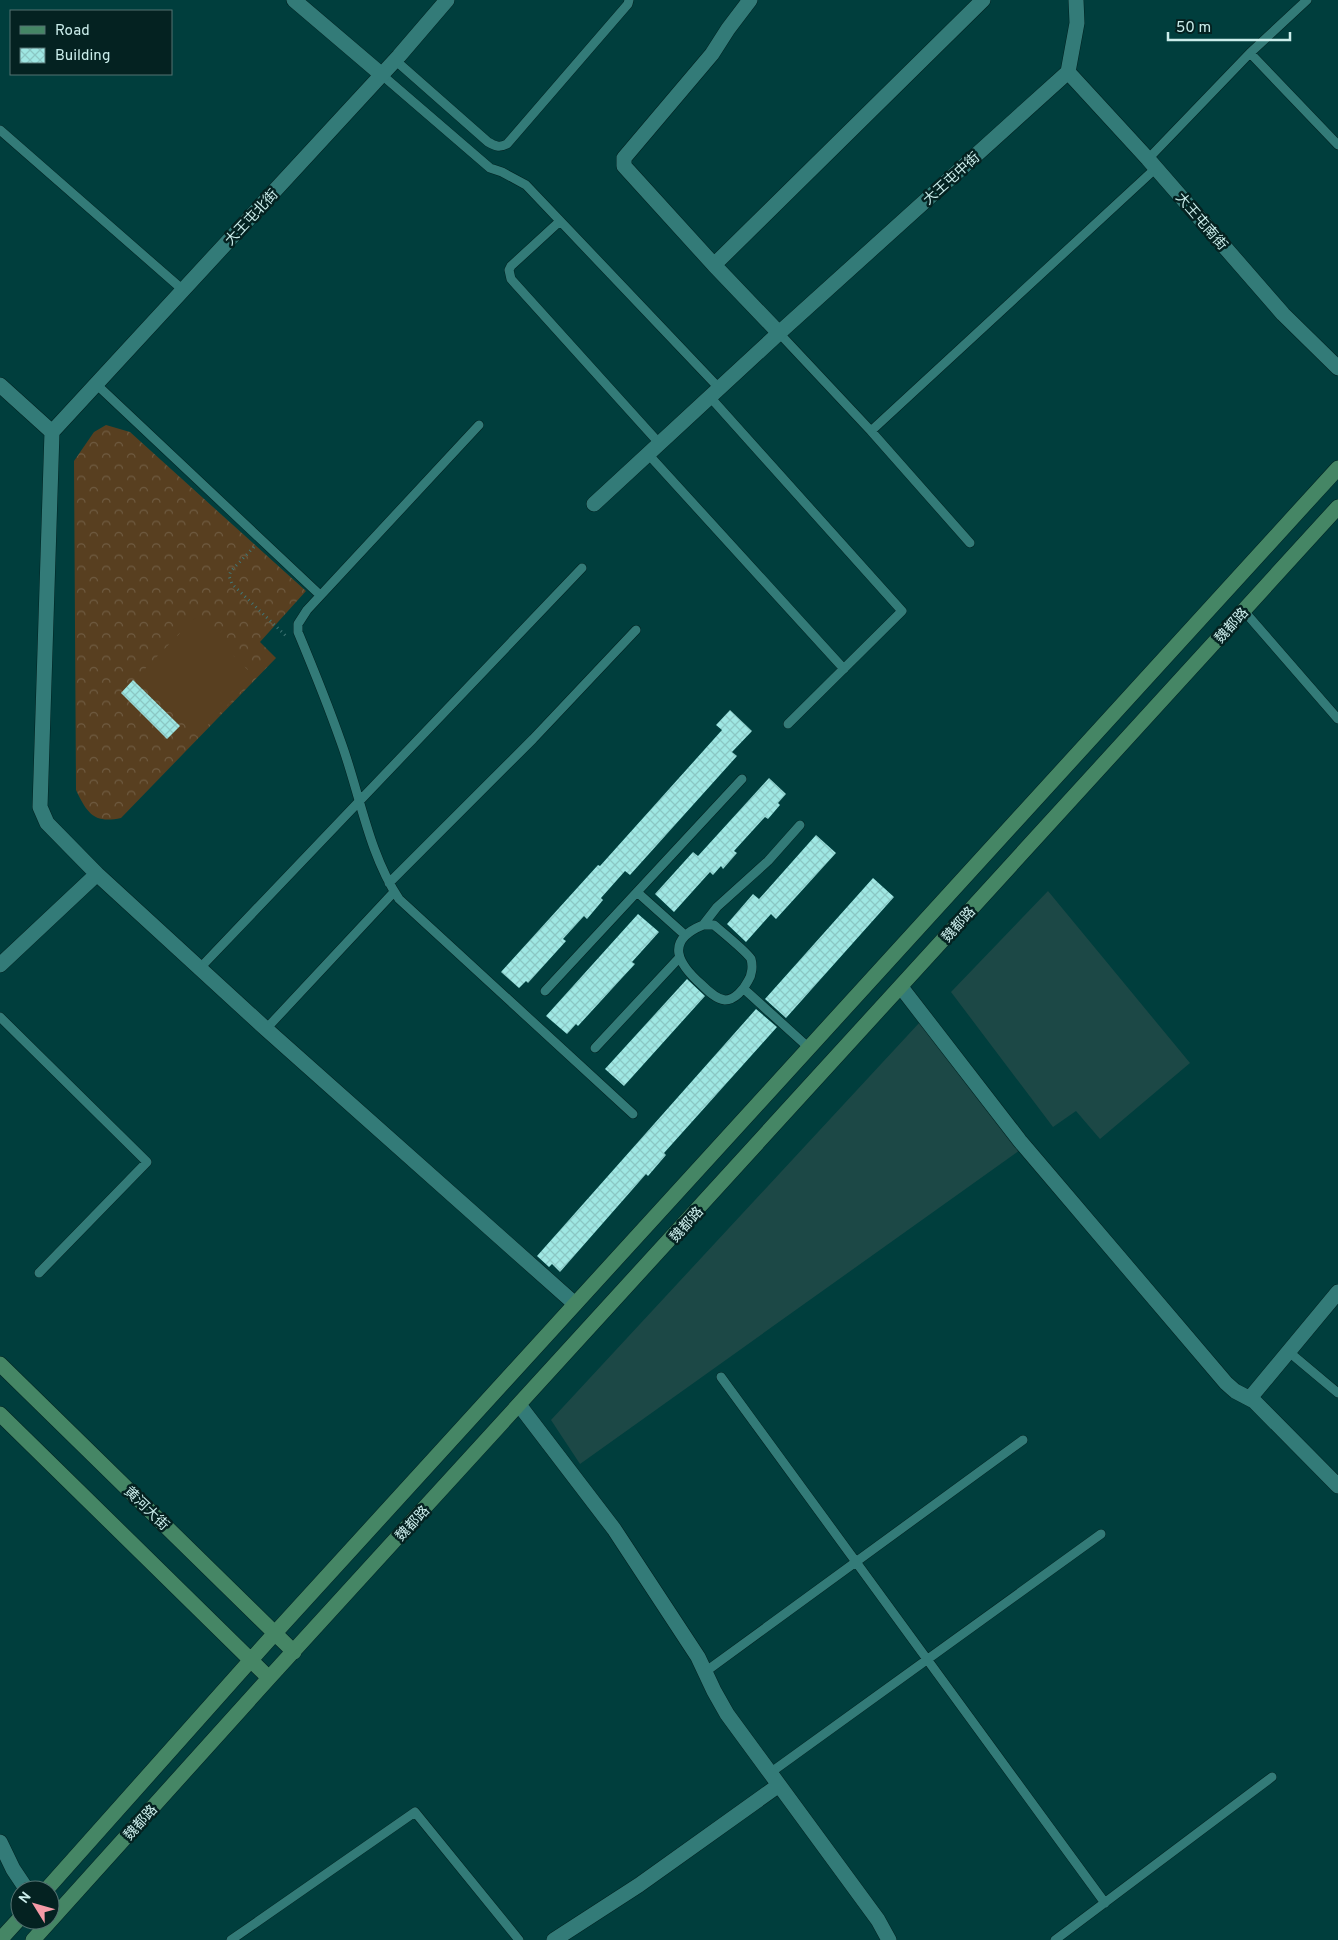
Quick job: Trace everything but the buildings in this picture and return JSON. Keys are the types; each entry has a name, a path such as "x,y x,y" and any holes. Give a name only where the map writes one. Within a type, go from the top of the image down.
{"main road":[{"name":"魏都路","path":"55,1880 275,1633 1338,468"},
{"name":"魏都路","path":"40,1937 270,1678 1338,507"},
{"name":"黄河大街","path":"0,1364 294,1652"},
{"path":"0,1414 270,1678"},
{"path":"0,1940 10,1929"}],"street":[{"path":"294,0 382,75"},
{"name":"大王屯北街","path":"52,432 382,75 447,0"},
{"path":"750,0 712,54 624,158 624,166 779,333"},
{"path":"714,265 982,0"},
{"path":"1068,72 1077,23 1076,0"},
{"name":"大王屯南街","path":"1068,72 1152,163 1283,314 1338,368"},
{"name":"大王屯中街","path":"594,504 714,392 1068,72"},
{"path":"0,385 52,432 40,807 47,823 97,874 266,1029 575,1304"},
{"path":"0,965 97,874"},
{"path":"901,987 1020,1141 1226,1383 1235,1391 1250,1398 1338,1486"},
{"path":"1250,1398 1336,1297"},
{"path":"520,1406 614,1529 698,1657 727,1714 878,1920 889,1940"},
{"path":"554,1940 639,1885 775,1779"},
{"path":"0,1842 20,1880"}],"lane":[{"path":"395,60 488,142 496,146 503,146 507,144 628,4 629,0"},
{"path":"871,430 1152,163 1250,53 1307,0"},
{"path":"1250,53 1338,145"},
{"path":"382,75 490,168 502,172 526,185 714,392 902,611 788,724"},
{"path":"0,130 183,290"},
{"path":"560,221 511,266 509,270 511,279 659,443"},
{"path":"779,333 871,430 970,544"},
{"path":"96,384 320,595"},
{"path":"479,425 320,595 298,624 298,632 341,742 379,863 394,892 399,899 633,1114"},
{"path":"648,454 844,669"},
{"path":"200,968 582,568"},
{"path":"1244,611 1338,719"},
{"path":"389,884 533,739 636,630"},
{"path":"545,991 742,779"},
{"path":"703,925 714,925 750,957 752,966 750,978 744,989 732,998 724,1000 714,996 686,971 679,958 680,944 685,935 703,925 727,897 768,860 800,825"},
{"path":"266,1029 394,892"},
{"path":"637,892 685,935"},
{"path":"595,1048 679,958"},
{"path":"744,989 808,1047"},
{"path":"0,1017 147,1162 39,1273"},
{"path":"1289,1352 1338,1393"},
{"path":"722,1377 1104,1903"},
{"path":"705,1672 1023,1440"},
{"path":"775,1779 927,1659 1101,1534"},
{"path":"1055,1940 1272,1777"},
{"path":"231,1940 415,1812 519,1940"}],"path":[{"path":"261,539 229,576 232,584 288,638"}],"shaded area":[{"path":"1048,891 1190,1063 1100,1139 1076,1111 1053,1127 951,992"},
{"path":"920,1022 1020,1150 580,1464 551,1420"}],"green space":[{"path":"106,425 130,432 306,591 260,642 276,658 121,818 112,819 98,818 92,815 76,790 74,461 94,432"},
{"path":"195,618 255,677 197,736 137,677"}]}
